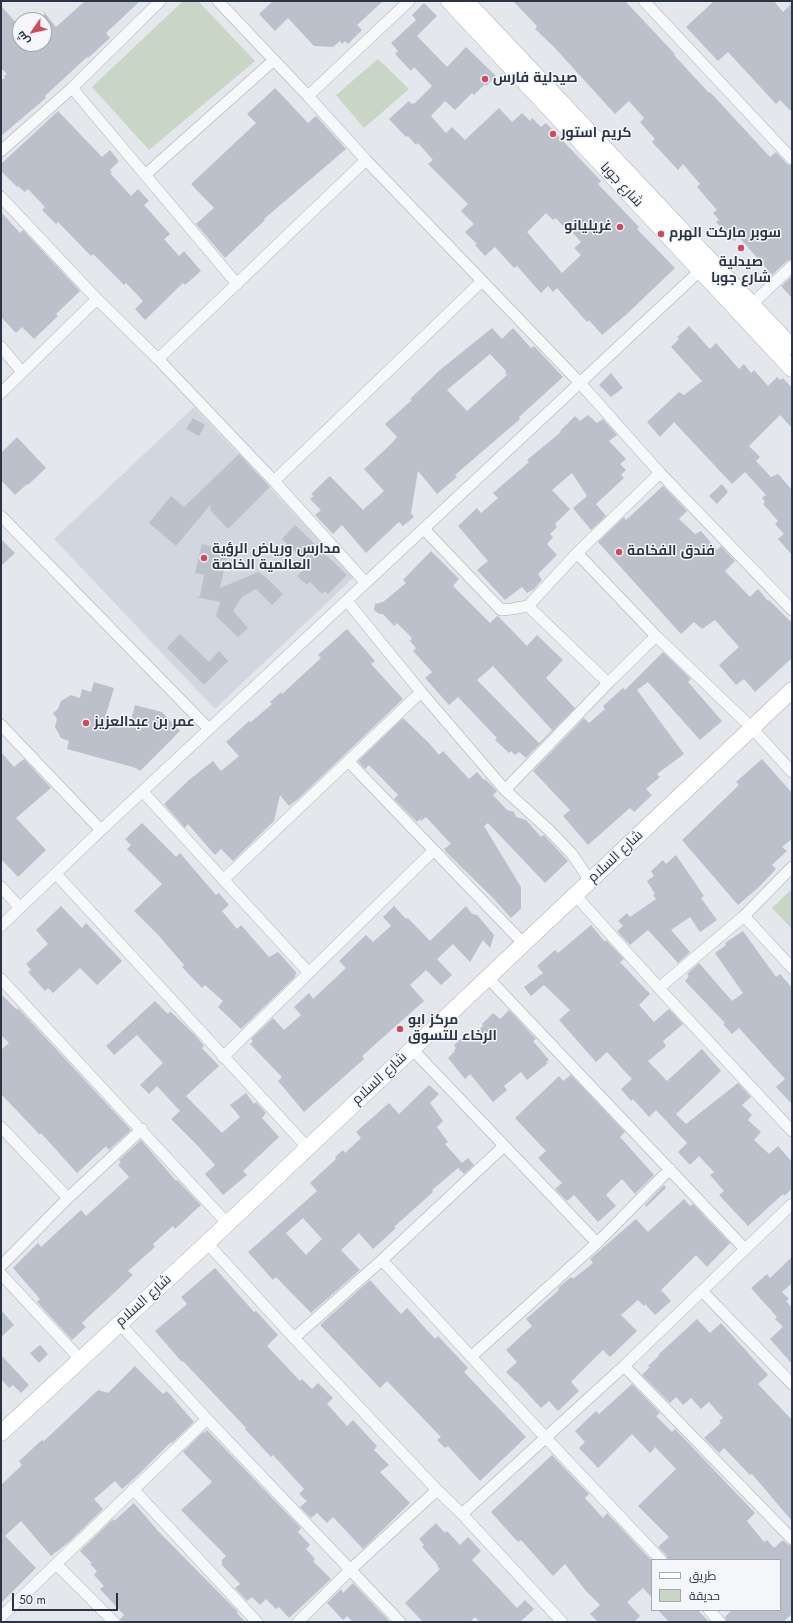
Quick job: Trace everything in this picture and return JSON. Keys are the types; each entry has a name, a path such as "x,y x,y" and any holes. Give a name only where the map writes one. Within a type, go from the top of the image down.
{"street":[{"path":"1,151 72,88 160,1"},
{"path":"218,1 366,160 580,383 660,473 792,610"},
{"path":"308,96 409,1"},
{"name":"شارع جوبا","path":"449,1 706,265 752,304 792,347"},
{"name":"شارع جوبا","path":"466,1 706,265 792,369"},
{"path":"644,1 792,159"},
{"path":"145,175 274,60"},
{"path":"72,88 237,284"},
{"path":"158,359 366,160"},
{"path":"1,197 97,299 158,359 274,481 365,582"},
{"path":"1,926 101,830 347,602 365,582 424,529 706,265"},
{"path":"752,304 792,266"},
{"path":"274,481 482,281"},
{"path":"1,393 97,299"},
{"path":"1,347 22,372"},
{"path":"424,529 501,610 528,606 577,553 660,473"},
{"path":"1,516 209,729"},
{"path":"577,553 656,636 752,728 792,772"},
{"path":"347,602 421,692 505,790 549,830 572,854 590,881"},
{"path":"528,606 608,683"},
{"path":"505,790 608,683 656,636"},
{"name":"شارع السلام","path":"1,1433 207,1243 792,690"},
{"path":"224,880 350,762 421,692"},
{"path":"1,725 101,830"},
{"path":"350,762 433,851 524,944"},
{"path":"143,792 309,973"},
{"path":"223,1057 433,851"},
{"path":"659,988 744,916 792,867"},
{"path":"56,874 307,1147"},
{"path":"1,887 20,908"},
{"path":"575,895 792,1131"},
{"path":"744,916 792,968"},
{"path":"488,978 745,1249"},
{"path":"1,979 142,1129 227,1223"},
{"path":"412,1049 597,1243"},
{"path":"1,1127 68,1198"},
{"path":"1,1266 68,1198 142,1129"},
{"path":"294,1338 382,1260 504,1146"},
{"path":"472,1356 597,1243 670,1169"},
{"path":"462,1514 624,1366 792,1204"},
{"path":"207,1243 294,1338 437,1490 462,1514 562,1622"},
{"path":"382,1260 546,1438 661,1559"},
{"path":"1,1274 80,1359"},
{"path":"702,1291 792,1384"},
{"path":"119,1323 207,1419 400,1622"},
{"path":"624,1366 792,1539"},
{"path":"1,1617 207,1419"},
{"path":"133,1489 257,1622"},
{"path":"298,1622 351,1569 437,1490"},
{"path":"56,1564 114,1622"},
{"path":"710,1611 720,1622"}],"shaded area":[{"name":"مدارس ورياض الرؤية العالمية الخاصة","path":"194,407 354,577 215,709 54,539"}],"green space":[{"path":"183,1 198,1 255,61 149,150 92,87"},
{"path":"378,59 409,89 364,128 336,95"},
{"path":"792,889 792,929 772,908"}],"building":[{"path":"85,1 140,1 106,33 110,38 45,96 46,98 1,136 1,80 5,78 4,76 7,74 1,68 1,6 12,18 12,52 52,52 52,22 56,27"},
{"path":"273,1 383,1 357,25 362,30 348,44 345,41 342,44 340,41 333,47 314,46 288,18 275,31 259,14"},
{"path":"513,1 625,1 770,157 776,152 787,164 792,166 792,259 787,261 772,275 739,237 734,241 716,222 719,220 713,213 717,210 697,187 700,184 683,164 678,170 652,142 655,139 640,122 644,118 629,101 615,114 554,47 535,29 537,26"},
{"path":"714,1 774,1 783,12 792,3 792,112 780,100 776,104 728,52 718,61 686,27"},
{"path":"424,3 437,16 417,36 447,67 466,47 496,76 474,95 472,93 455,110 445,101 431,116 446,133 452,127 465,140 499,108 512,122 522,113 530,121 532,118 541,127 546,123 601,181 598,184 639,227 637,229 675,268 628,313 602,335 589,320 587,322 557,288 553,292 548,286 541,293 517,266 514,268 495,247 485,256 475,245 477,244 465,232 474,224 461,211 468,204 428,164 433,160 418,143 416,145 408,136 406,137 389,119 409,101 412,104 415,103 432,86 414,67 411,71 395,54 398,51 391,43 416,20 412,15","holes":["546,213 553,220 556,218 563,226 565,224 581,242 574,248 581,255 562,273 527,232"]},
{"path":"275,88 308,123 316,116 346,149 264,219 265,220 225,258 196,224 214,208 191,184 256,123 247,114"},
{"path":"58,111 102,157 110,150 119,161 110,170 112,172 110,173 131,196 138,189 149,201 144,205 170,234 164,239 179,256 184,251 201,271 185,285 183,283 145,320 135,309 143,301 126,283 124,285 93,254 91,256 58,222 56,224 42,210 45,207 28,189 25,192 18,186 17,187 1,171 1,164"},
{"path":"1,212 20,233 23,230 80,291 56,314 58,316 34,339 22,327 16,333 1,317"},
{"path":"792,276 792,298 781,286"},
{"path":"689,326 710,349 716,343 739,369 744,364 751,373 754,370 768,386 777,377 780,380 783,378 792,388 792,428 780,415 749,446 760,457 756,461 771,477 778,474 792,490 792,555 778,539 784,534 775,524 778,521 763,504 765,502 762,498 766,495 745,472 732,484 674,422 660,437 647,422 679,392 684,395 702,381 671,347 679,339 677,337"},
{"path":"492,328 502,339 513,328 531,348 534,346 563,377 519,417 520,419 455,475 457,477 437,494 418,471 411,513 414,517 403,526 399,522 366,553 342,525 333,534 315,515 321,510 310,499 314,496 311,494 330,476 363,510 384,491 364,469 397,437 385,424 412,400 410,399 440,370","holes":["490,354 506,371 505,373 507,375 467,411 447,390"]},
{"path":"611,373 623,388 611,397 599,385"},
{"path":"588,415 597,423 603,419 617,435 609,441 626,459 620,464 626,470 621,475 624,478 596,504 606,516 591,530 573,508 587,496 572,473 552,490 570,509 555,524 557,527 550,534 553,537 547,544 557,555 538,574 542,580 534,589 527,593 522,587 505,600 477,570 488,561 458,526 477,508 481,513 498,498 493,493 529,462 527,460 561,432 560,431 575,416 580,421"},
{"path":"193,418 205,425 199,436 186,429"},
{"path":"17,437 46,468 15,495 1,480 1,453"},
{"path":"239,454 270,487 228,529 210,510 211,504 176,546 149,523 171,496 184,507"},
{"path":"722,484 728,492 717,504 709,496"},
{"path":"663,486 687,511 679,519 695,534 701,531 717,550 721,546 735,561 725,571 750,597 758,589 768,601 769,600 792,623 792,658 755,692 744,679 736,685 719,665 739,647 715,620 702,629 694,622 681,634 598,542 624,517 626,520"},
{"path":"295,525 347,575 328,594 325,591 322,594 310,582 307,585 297,576 308,565 282,539"},
{"path":"1,539 15,553 1,566"},
{"path":"202,544 228,551 220,588 258,572 267,578 283,594 272,605 256,589 242,597 233,611 248,628 238,637 216,616 220,602 196,597 200,596 204,575 195,573"},
{"path":"431,551 459,579 453,586 490,623 497,616 499,617 527,646 537,635 563,660 546,678 575,708 526,758 519,752 515,755 511,751 509,753 495,740 497,738 458,697 449,705 425,678 432,672 413,651 416,648 410,641 412,638 397,623 394,626 383,614 379,614 374,610 375,604 383,602 406,583 403,580","holes":["493,666 552,730 539,743 477,680"]},
{"path":"347,629 375,661 371,664 403,699 298,799 289,806 280,795 274,821 233,861 221,849 215,855 188,824 185,828 164,804 189,780 213,761 221,771 239,756 226,742 249,721 251,722 272,704 270,702 281,692 282,694 321,658 318,655"},
{"path":"180,634 209,662 219,651 228,661 204,685 167,648"},
{"path":"663,652 691,679 688,682 722,721 700,740 648,682 637,690 684,754 657,774 660,777 646,789 652,795 634,812 630,808 588,845 563,816 570,810 533,771 584,718 589,723 605,709 603,706 623,688 625,690"},
{"path":"94,682 114,688 105,718 130,724 135,705 162,712 180,731 140,771 136,768 67,749 69,741 61,738 55,727 57,719 53,713 58,709 61,701 71,695 80,698 82,689 91,692"},
{"path":"403,718 430,744 439,755 443,751 469,779 477,772 497,791 493,795 507,810 514,812 516,817 526,820 541,837 544,835 568,861 545,883 488,823 484,826 521,887 521,909 511,918 447,853 444,849 451,844 426,817 417,822 394,799 398,795 369,765 365,769 358,761"},
{"path":"1,752 14,767 24,759 51,788 16,818 46,850 18,877 1,859"},
{"path":"762,759 792,793 792,839 782,847 787,851 772,865 776,869 760,886 738,905 682,840 739,785 736,782"},
{"path":"142,823 176,857 180,853 216,895 219,893 229,905 222,911 237,929 241,925 269,957 278,952 296,972 295,977 241,1029 218,1007 223,1001 205,985 202,988 182,967 184,965 159,936 134,911 162,884 127,849 131,845 125,839"},
{"path":"676,855 704,896 701,898 717,920 700,932 690,917 671,930 690,952 678,963 648,930 630,945 617,931 623,926 618,921 627,913 630,917 656,899 653,895 655,894 647,881 654,876 651,871 663,860 666,864"},
{"path":"61,906 82,928 86,923 122,961 97,985 80,968 53,993 48,988 45,991 28,972 31,970 26,964 48,944 36,930"},
{"path":"394,906 430,941 466,906 472,914 477,915 494,935 490,948 483,940 470,962 453,944 437,959 452,975 441,985 426,970 410,985 424,1001 362,1056 364,1059 304,1112 278,1081 282,1077 250,1044 253,1041 251,1039 273,1018 284,1030 301,1015 294,1007 309,993 313,999 346,968 339,961 366,935 373,942 391,926 383,917"},
{"path":"591,925 605,942 606,940 624,959 620,962 650,994 639,1005 654,1022 669,1009 683,1024 663,1041 666,1046 648,1061 667,1081 702,1049 721,1071 676,1114 686,1124 738,1083 751,1097 742,1105 752,1115 748,1120 761,1132 754,1140 769,1154 778,1146 792,1162 792,1189 784,1196 783,1194 748,1226 719,1195 724,1191 710,1175 714,1172 699,1156 690,1165 678,1152 687,1143 656,1110 649,1117 633,1099 631,1101 621,1089 632,1079 607,1052 596,1062 559,1020 570,1010 544,985 531,996 524,987 543,973 537,966 555,950 558,953"},
{"path":"743,931 776,977 780,974 792,988 792,1104 776,1087 785,1079 739,1028 732,1034 723,1024 725,1023 685,981 689,976 687,974 699,963 732,1001 743,993 715,953 726,945 725,943"},
{"path":"1,994 17,1010 18,1008 131,1130 109,1150 106,1146 77,1173 41,1133 40,1135 1,1094 1,1050 9,1043 1,1035"},
{"path":"155,1001 168,1014 170,1011 194,1034 204,1046 202,1048 219,1066 186,1096 222,1133 240,1117 230,1105 246,1093 254,1104 256,1102 266,1113 262,1118 279,1137 243,1171 247,1175 223,1195 205,1174 215,1165 171,1119 180,1111 157,1086 149,1094 140,1085 163,1063 137,1035 114,1055 106,1046"},
{"path":"509,1010 536,1039 533,1041 549,1060 546,1062 548,1063 527,1080 521,1072 504,1086 507,1090 493,1102 470,1074 465,1079 448,1058 455,1051 454,1050 456,1048 454,1045 463,1037 466,1040 483,1026 482,1024 493,1013 500,1019"},
{"path":"571,1075 625,1132 620,1137 654,1175 635,1194 622,1179 606,1195 616,1206 598,1222 574,1195 567,1201 555,1189 562,1183 538,1158 546,1151 515,1118 559,1076 563,1081"},
{"path":"429,1085 439,1094 430,1103 443,1121 437,1127 448,1142 445,1144 462,1163 468,1158 474,1165 464,1174 458,1168 432,1190 433,1192 394,1227 396,1228 373,1249 359,1233 341,1250 360,1270 311,1313 276,1277 273,1280 248,1252 317,1191 310,1183 336,1159 335,1157 343,1150 345,1153 361,1138 356,1132 389,1103 399,1114","holes":["303,1218 322,1239 306,1255 286,1233"]},
{"path":"141,1140 176,1181 177,1180 201,1205 175,1229 173,1226 153,1244 155,1247 128,1271 133,1275 82,1323 86,1327 72,1340 37,1302 40,1299 13,1268 38,1243 41,1247 81,1210 86,1216 129,1177 118,1165 121,1162 119,1160"},
{"path":"664,1185 666,1188 646,1207 645,1205"},
{"path":"684,1199 690,1206 693,1204 730,1243 707,1267 696,1255 661,1290 671,1301 655,1315 645,1304 644,1306 638,1300 621,1315 637,1331 610,1357 603,1350 571,1382 579,1391 558,1411 549,1401 541,1408 506,1372 517,1362 506,1350 532,1326 526,1319 559,1290 558,1288 571,1277 573,1279 593,1263 590,1259 636,1219 648,1232"},
{"path":"792,1257 792,1283 782,1292 789,1299 786,1301 792,1308 792,1364 770,1339 783,1327 775,1319 777,1317 751,1288 767,1274 770,1278"},
{"path":"215,1268 254,1312 256,1311 278,1335 267,1346 300,1381 302,1379 312,1389 318,1383 333,1398 327,1404 347,1426 353,1420 377,1446 374,1450 389,1465 380,1472 410,1503 363,1549 333,1517 327,1523 317,1513 311,1518 300,1507 307,1501 299,1494 304,1489 273,1455 271,1457 245,1429 246,1428 183,1361 182,1362 155,1331 187,1304 181,1297"},
{"path":"370,1280 401,1314 407,1308 435,1339 438,1336 468,1368 464,1372 526,1437 480,1481 448,1446 445,1448 437,1440 441,1437 387,1381 380,1388 320,1325"},
{"path":"1,1310 14,1325 1,1337"},
{"path":"697,1319 710,1333 721,1323 768,1375 758,1384 792,1420 792,1521 752,1474 750,1475 724,1448 719,1453 704,1438 721,1423 719,1421 723,1418 709,1402 701,1409 691,1398 683,1405 676,1397 670,1403 642,1375 650,1367 648,1366 659,1356 658,1355"},
{"path":"40,1345 48,1354 39,1363 30,1353"},
{"path":"1,1355 29,1385 21,1393 13,1385 9,1388 1,1379"},
{"path":"135,1366 163,1394 167,1391 194,1422 122,1489 115,1481 94,1499 103,1509 70,1541 51,1556 21,1521 5,1536 36,1568 1,1603 1,1485 22,1465 19,1461 42,1440 44,1441 98,1390 108,1393"},
{"path":"632,1384 660,1413 656,1416 672,1432 675,1429 755,1513 747,1521 764,1542 767,1540 774,1548 783,1540 792,1546 792,1614 783,1622 727,1622 725,1617 731,1611 781,1611 781,1559 668,1559 666,1555 658,1547 669,1537 638,1506 676,1469 655,1447 650,1453 632,1434 598,1468 579,1448 585,1442 575,1431 596,1411 599,1414"},
{"path":"207,1430 301,1528 298,1532 310,1545 306,1549 315,1559 313,1561 331,1579 289,1618 279,1607 276,1609 266,1599 260,1605 252,1597 247,1601 235,1588 240,1584 222,1565 222,1560 226,1556 181,1510 212,1482 183,1452 203,1432 204,1433"},
{"path":"552,1455 589,1494 585,1498 603,1518 607,1513 651,1560 651,1597 643,1588 627,1602 640,1616 634,1622 598,1622 590,1614 600,1605 586,1591 565,1564 553,1576 521,1540 518,1542 491,1512"},
{"path":"134,1503 158,1531 237,1611 245,1622 121,1622 120,1619 124,1615 100,1589 104,1586 94,1575 97,1571 90,1564 92,1563 80,1551 113,1519 114,1521"},
{"path":"436,1523 445,1533 447,1531 460,1545 468,1537 481,1551 472,1560 517,1608 525,1600 534,1609 520,1622 480,1622 475,1617 470,1622 423,1622 405,1603 440,1569 422,1547 424,1545 419,1539"},
{"path":"353,1583 390,1622 353,1622 347,1616 343,1620 327,1603 341,1589 343,1593"},
{"path":"659,1611 699,1611 709,1622 669,1622"}],"place":[{"name":"صيدلية فارس","path":"485,79"},
{"name":"كريم استور","path":"553,134"},
{"name":"غريليانو","path":"620,227"},
{"name":"سوبر ماركت الهرم","path":"661,234"},
{"name":"صيدلية شارع جوبا","path":"741,248"},
{"name":"فندق الفخامة","path":"619,552"},
{"name":"مدارس ورياض الرؤية العالمية الخاصة","path":"204,558"},
{"name":"عمر بن عبدالعزيز","path":"86,723"},
{"name":"مركز ابو الرخاء للتسوق","path":"400,1029"}]}
